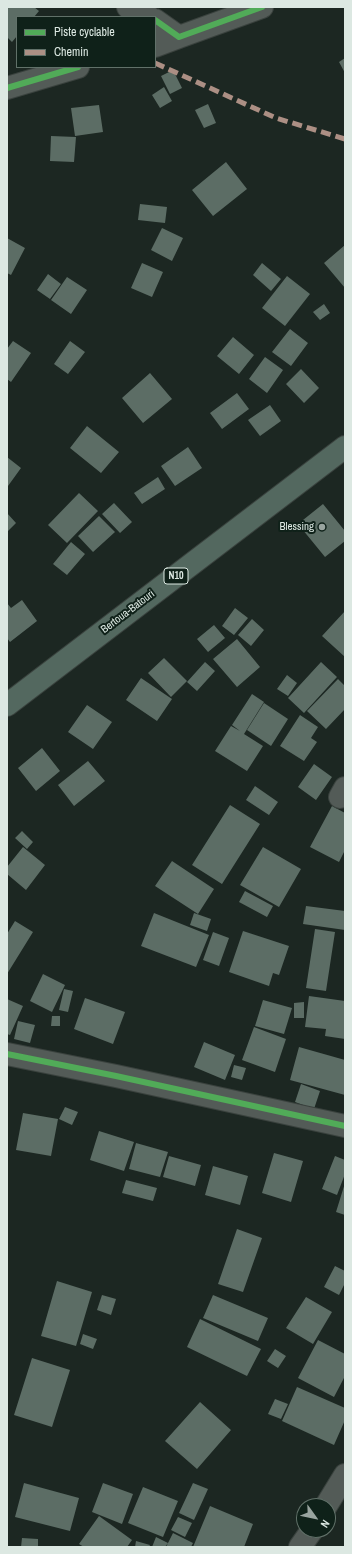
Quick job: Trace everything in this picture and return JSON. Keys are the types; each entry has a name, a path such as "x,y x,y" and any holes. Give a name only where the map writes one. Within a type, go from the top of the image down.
{"highway":[{"name":"Bertoua-Batouri","path":"7,705 345,446"}],"street":[{"path":"128,7 147,16"},
{"path":"156,46 262,7"},
{"path":"156,21 179,37"},
{"path":"7,88 75,68"},
{"path":"7,1054 345,1126"},
{"path":"331,1498 345,1475"},
{"path":"300,1547 306,1538"}],"building":[{"path":"7,7 34,7 39,11 35,16 16,16 16,37 12,42 7,37"},
{"path":"345,58 345,73 339,62"},
{"path":"173,70 182,88 170,94 161,76"},
{"path":"164,87 172,101 160,108 152,95"},
{"path":"208,104 216,123 204,128 195,110"},
{"path":"99,105 103,132 75,136 71,108"},
{"path":"51,136 76,137 74,162 50,161"},
{"path":"226,162 247,189 213,216 192,190"},
{"path":"140,204 167,207 165,223 138,220"},
{"path":"162,228 183,238 172,261 151,250"},
{"path":"7,238 25,248 11,275 7,273"},
{"path":"345,245 345,288 324,263"},
{"path":"142,263 163,272 152,297 131,288"},
{"path":"262,263 281,279 271,291 253,275"},
{"path":"48,274 61,284 50,299 37,290"},
{"path":"287,276 310,294 285,326 262,308"},
{"path":"67,277 87,290 71,314 51,300"},
{"path":"324,304 330,313 320,320 313,312"},
{"path":"290,329 308,343 291,366 272,352"},
{"path":"233,337 254,355 239,374 217,356"},
{"path":"13,341 31,353 11,382 7,379 7,349"},
{"path":"70,341 85,352 68,374 54,364"},
{"path":"265,357 283,370 267,393 249,379"},
{"path":"301,369 319,388 304,403 286,384"},
{"path":"150,373 172,399 143,423 122,398"},
{"path":"237,393 249,409 222,429 210,413"},
{"path":"270,405 281,421 260,436 248,420"},
{"path":"87,426 119,452 101,473 70,448"},
{"path":"188,447 202,468 175,486 161,466"},
{"path":"7,457 21,468 8,486 7,485"},
{"path":"158,477 165,489 142,504 134,493"},
{"path":"79,493 98,511 67,543 48,525"},
{"path":"114,503 132,522 120,533 102,514"},
{"name":"Blessing","path":"323,504 345,531 345,541 325,557 298,524"},
{"path":"7,513 16,523 7,532"},
{"path":"99,516 115,532 93,552 78,536"},
{"path":"71,542 85,554 67,575 53,564"},
{"path":"22,600 37,621 10,642 7,638 7,603 11,608"},
{"path":"235,608 248,618 234,635 222,626"},
{"path":"345,611 345,657 322,636"},
{"path":"252,619 264,630 251,646 238,635"},
{"path":"214,625 225,638 208,652 197,639"},
{"path":"237,639 260,667 237,687 213,659"},
{"path":"164,658 187,681 171,697 148,673"},
{"path":"205,662 215,671 197,691 187,682"},
{"path":"321,662 337,677 304,713 288,698"},
{"path":"287,675 297,683 288,696 277,689"},
{"path":"141,678 172,699 157,721 126,700"},
{"path":"338,679 345,686 345,709 326,729 307,711"},
{"path":"252,694 264,702 244,734 263,746 247,771 215,751 231,726 240,731 232,725"},
{"path":"264,703 288,719 271,746 247,730"},
{"path":"87,705 112,722 93,749 68,732"},
{"path":"300,715 318,727 311,738 317,742 304,761 280,746"},
{"path":"42,748 60,771 36,791 18,768"},
{"path":"88,761 105,781 74,806 58,785"},
{"path":"314,764 332,777 316,800 298,787"},
{"path":"255,786 278,802 269,815 246,800"},
{"path":"230,805 260,824 222,884 192,865"},
{"path":"332,806 345,813 345,850 339,862 310,847"},
{"path":"22,831 33,842 27,849 15,838"},
{"path":"23,847 45,865 26,890 7,874 7,867"},
{"path":"263,847 301,869 279,907 240,885"},
{"path":"172,861 214,889 198,914 155,886"},
{"path":"245,891 273,906 267,917 239,902"},
{"path":"306,906 345,911 345,930 303,924"},
{"path":"154,913 209,935 196,967 141,946"},
{"path":"194,913 211,919 207,931 190,925"},
{"path":"15,921 33,932 7,974 7,934"},
{"path":"315,929 335,932 326,991 306,988"},
{"path":"243,931 289,946 279,975 273,973 269,986 229,972"},
{"path":"213,932 229,938 219,966 203,960"},
{"path":"43,974 65,985 52,1012 30,1001"},
{"path":"64,989 73,991 68,1012 59,1010"},
{"path":"309,996 345,1001 345,1039 325,1036 326,1029 305,1027"},
{"path":"85,998 125,1012 113,1044 74,1029"},
{"path":"7,999 23,1006 10,1035 7,1034"},
{"path":"263,1000 292,1008 284,1034 255,1026"},
{"path":"304,1002 304,1018 294,1018 294,1003"},
{"path":"52,1016 60,1016 60,1026 51,1026"},
{"path":"18,1021 35,1025 30,1043 14,1039"},
{"path":"254,1027 286,1039 275,1072 242,1060"},
{"path":"204,1042 235,1055 225,1080 194,1067"},
{"path":"299,1047 345,1060 345,1095 290,1080"},
{"path":"234,1065 246,1068 242,1080 231,1077"},
{"path":"301,1084 320,1091 314,1109 295,1102"},
{"path":"65,1107 78,1112 72,1125 59,1119"},
{"path":"23,1113 58,1119 51,1156 16,1150"},
{"path":"99,1131 134,1142 124,1171 90,1160"},
{"path":"136,1143 168,1152 160,1177 129,1169"},
{"path":"274,1153 303,1161 291,1202 262,1193"},
{"path":"169,1156 201,1165 195,1186 163,1177"},
{"path":"335,1156 345,1160 345,1174 337,1195 322,1189"},
{"path":"213,1166 248,1176 240,1205 205,1195"},
{"path":"126,1180 157,1188 153,1201 122,1193"},
{"path":"345,1183 345,1215 336,1212"},
{"path":"237,1229 262,1238 243,1292 218,1284"},
{"path":"335,1266 345,1271 345,1283 339,1295 324,1287"},
{"path":"57,1281 92,1292 76,1346 41,1336"},
{"path":"102,1295 116,1299 111,1315 97,1310"},
{"path":"213,1295 268,1318 258,1341 203,1318"},
{"path":"306,1297 332,1312 313,1344 286,1328"},
{"path":"200,1319 261,1349 247,1376 187,1347"},
{"path":"83,1334 97,1339 93,1349 80,1344"},
{"path":"318,1340 345,1354 345,1376 334,1397 298,1378"},
{"path":"275,1349 286,1356 278,1368 267,1361"},
{"path":"32,1358 70,1370 52,1427 14,1415"},
{"path":"297,1387 345,1408 345,1420 334,1445 282,1421"},
{"path":"275,1399 288,1404 281,1419 268,1414"},
{"path":"200,1402 231,1430 197,1469 165,1441"},
{"path":"24,1483 79,1498 70,1531 15,1517"},
{"path":"103,1483 133,1494 122,1524 92,1512"},
{"path":"193,1483 208,1489 194,1520 179,1513"},
{"path":"143,1487 178,1501 163,1537 128,1523"},
{"path":"210,1506 253,1524 244,1547 193,1547"},
{"path":"99,1516 132,1540 127,1547 84,1547 79,1544"},
{"path":"178,1517 192,1523 185,1537 171,1530"},
{"path":"173,1533 193,1543 191,1547 166,1547"},
{"path":"156,1537 168,1543 165,1547 152,1547"},
{"path":"22,1538 38,1539 38,1547 21,1547"},
{"path":"136,1541 150,1545 149,1547 135,1547"}],"marked path":[{"path":"156,63 276,118 345,139"}],"cycle path":[{"path":"156,21 179,37 262,7"},
{"path":"7,88 75,68"},
{"path":"7,1054 345,1126"}],"place":[{"name":"Blessing","path":"322,527"}]}
